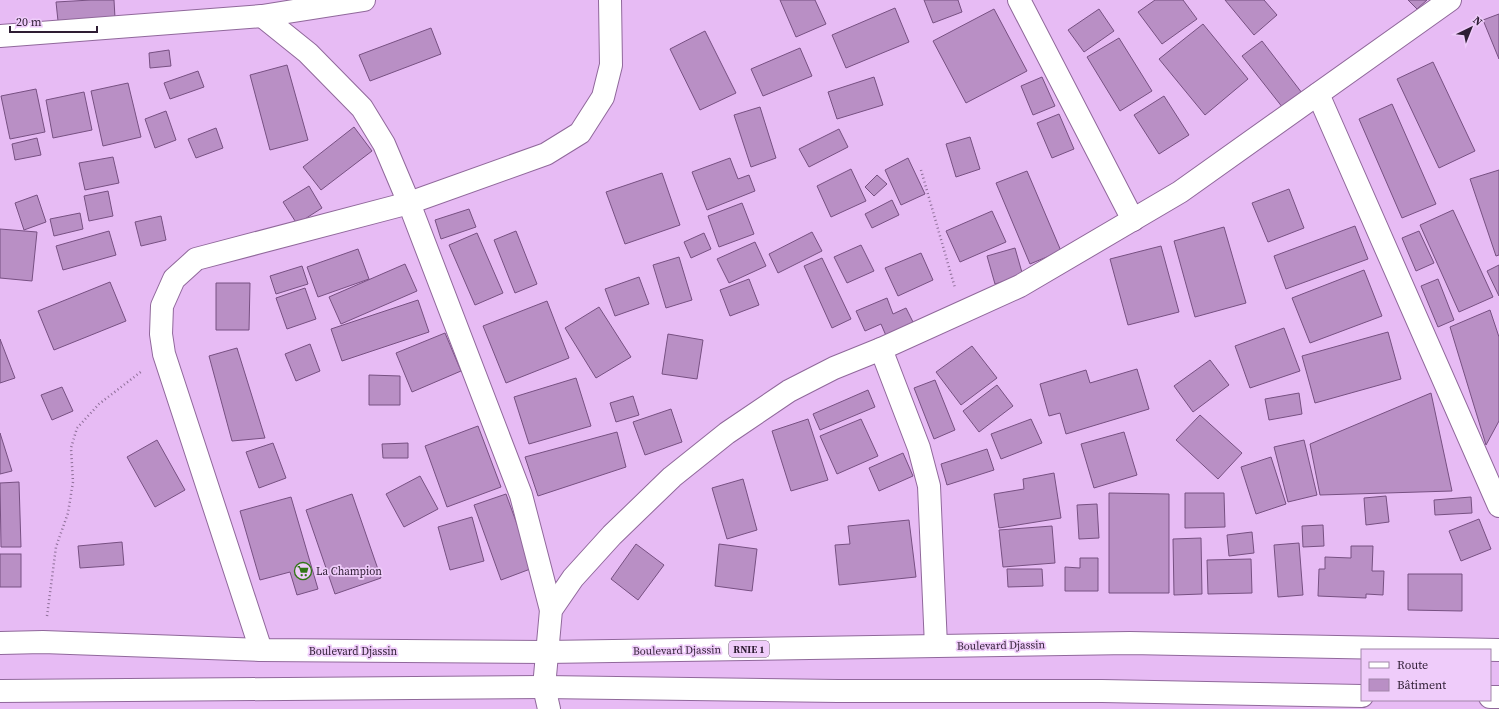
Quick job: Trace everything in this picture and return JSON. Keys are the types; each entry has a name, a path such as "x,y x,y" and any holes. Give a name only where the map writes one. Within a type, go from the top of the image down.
{"main road":[{"path":"0,36 364,0"},
{"path":"261,650 164,354 161,334 162,306 174,279 196,259 409,203 546,154 580,133 603,98 611,65 610,0"},
{"path":"1019,0 1133,220"},
{"path":"551,610 573,578 612,535 672,477 727,433 789,391 834,368 881,349 1020,286 1180,192 1450,0"},
{"path":"252,11 312,57 362,108 384,144 409,203 521,495 551,610 544,687 549,709"},
{"path":"1318,94 1498,500"},
{"path":"881,349 919,448 929,486 936,646"},
{"name":"Boulevard Djassin","path":"0,643 43,642 261,650 546,652 1130,643 1446,649"},
{"path":"0,691 544,687 838,691 1102,691 1351,700"}],"path":[{"path":"921,170 962,313"},
{"path":"43,642 56,547 68,513 73,482 71,448 77,428 99,404 164,354"}],"building":[{"path":"114,0 115,18 58,21 56,2"},
{"path":"780,0 815,0 826,24 796,37"},
{"path":"924,0 958,0 962,12 933,23"},
{"path":"1155,0 1183,0 1197,19 1162,44 1138,12"},
{"path":"1225,0 1264,0 1277,15 1254,35"},
{"path":"1408,0 1427,0 1417,9"},
{"path":"895,8 909,42 846,68 832,35"},
{"path":"994,9 1027,71 966,103 933,41"},
{"path":"1099,9 1114,31 1084,52 1068,30"},
{"path":"1499,14 1499,59 1483,20"},
{"path":"1203,24 1248,79 1205,115 1159,59"},
{"path":"431,28 441,54 370,81 359,55"},
{"path":"705,31 736,93 700,110 670,49"},
{"path":"1119,38 1152,91 1120,111 1087,57"},
{"path":"1262,41 1302,93 1283,108 1242,56"},
{"path":"800,48 812,76 763,96 751,69"},
{"path":"169,50 171,66 150,68 149,53"},
{"path":"1433,62 1475,151 1439,168 1397,79"},
{"path":"287,65 308,140 270,150 250,75"},
{"path":"198,71 204,87 170,99 164,83"},
{"path":"874,77 883,105 837,119 828,92"},
{"path":"1042,77 1055,106 1033,115 1021,86"},
{"path":"128,83 141,137 103,146 91,91"},
{"path":"36,89 45,132 10,139 1,96"},
{"path":"84,92 92,130 53,138 46,100"},
{"path":"1164,96 1189,135 1159,154 1134,115"},
{"path":"1392,104 1436,204 1402,218 1359,119"},
{"path":"760,107 776,158 751,167 734,115"},
{"path":"166,111 176,140 155,148 145,119"},
{"path":"1059,114 1074,149 1052,158 1037,123"},
{"path":"354,127 372,151 321,190 303,167"},
{"path":"216,128 223,148 196,158 188,139"},
{"path":"839,129 848,147 809,167 799,149"},
{"path":"970,137 980,169 956,177 946,144"},
{"path":"37,138 41,155 15,160 12,144"},
{"path":"113,157 119,183 85,190 79,163"},
{"path":"730,158 738,179 749,175 755,191 707,210 692,172"},
{"path":"908,158 925,194 901,205 885,170"},
{"path":"851,169 866,201 831,217 817,186"},
{"path":"1499,170 1499,255 1496,256 1470,179"},
{"path":"1027,171 1061,251 1030,264 996,183"},
{"path":"662,173 680,225 625,244 606,192"},
{"path":"877,175 887,184 874,196 865,187"},
{"path":"309,186 322,208 297,224 283,202"},
{"path":"1289,189 1304,228 1268,242 1252,203"},
{"path":"108,191 113,216 89,221 84,196"},
{"path":"37,195 46,222 24,230 15,203"},
{"path":"892,200 899,215 872,228 865,214"},
{"path":"742,203 754,234 719,247 708,216"},
{"path":"469,209 476,227 441,239 435,220"},
{"path":"1453,210 1493,297 1459,312 1420,225"},
{"path":"992,211 1006,242 960,262 946,231"},
{"path":"80,213 83,229 54,236 50,219"},
{"path":"161,216 166,240 141,246 135,222"},
{"path":"1355,226 1368,259 1286,289 1274,256"},
{"path":"1224,227 1246,303 1195,317 1174,241"},
{"path":"0,229 37,232 32,281 0,278"},
{"path":"109,231 116,255 63,270 56,246"},
{"path":"516,231 537,284 515,293 494,240"},
{"path":"1419,231 1434,263 1416,271 1402,238"},
{"path":"812,232 822,251 778,273 769,254"},
{"path":"477,233 503,293 475,305 449,245"},
{"path":"704,233 711,249 691,258 684,242"},
{"path":"755,242 766,266 729,283 717,259"},
{"path":"861,245 874,271 847,283 834,257"},
{"path":"1161,246 1179,312 1128,325 1110,259"},
{"path":"1015,248 1023,276 995,284 987,256"},
{"path":"358,249 369,279 318,297 307,267"},
{"path":"921,253 933,280 898,296 885,268"},
{"path":"679,257 692,300 666,308 653,265"},
{"path":"822,258 851,319 832,328 804,266"},
{"path":"405,264 417,291 341,324 329,297"},
{"path":"1499,265 1499,296 1487,271"},
{"path":"302,266 308,284 276,294 270,276"},
{"path":"1364,270 1382,316 1310,343 1292,298"},
{"path":"639,277 649,304 615,316 605,289"},
{"path":"749,279 759,305 730,316 720,290"},
{"path":"1438,279 1454,320 1438,327 1421,286"},
{"path":"110,282 126,321 54,350 38,311"},
{"path":"216,283 250,283 249,330 216,330"},
{"path":"305,288 316,319 287,329 276,298"},
{"path":"887,298 893,314 906,308 915,326 887,338 881,324 865,331 856,311"},
{"path":"418,300 429,332 342,361 331,329"},
{"path":"547,301 569,358 506,383 483,326"},
{"path":"599,307 631,357 596,378 565,328"},
{"path":"1490,310 1499,337 1499,421 1486,445 1450,327"},
{"path":"1284,328 1300,371 1250,388 1235,346"},
{"path":"1388,332 1401,379 1315,403 1302,356"},
{"path":"445,333 461,371 412,392 396,353"},
{"path":"668,334 703,340 697,379 662,374"},
{"path":"0,339 15,378 0,383"},
{"path":"310,344 320,371 296,381 285,354"},
{"path":"972,346 997,378 961,405 936,372"},
{"path":"237,348 265,438 232,441 209,356"},
{"path":"1210,360 1229,385 1193,412 1174,386"},
{"path":"1137,369 1149,409 1066,434 1060,413 1049,416 1040,384 1086,370 1090,383"},
{"path":"369,375 400,376 400,405 369,405"},
{"path":"576,378 591,426 529,444 514,397"},
{"path":"935,380 955,430 934,439 914,388"},
{"path":"997,385 1013,406 979,432 963,411"},
{"path":"62,387 73,411 52,420 41,395"},
{"path":"868,390 875,407 820,430 813,414"},
{"path":"1299,393 1302,414 1269,420 1265,399"},
{"path":"1431,393 1452,491 1320,495 1310,444"},
{"path":"633,396 639,415 616,422 610,403"},
{"path":"671,409 682,442 645,455 633,422"},
{"path":"1200,415 1242,453 1218,479 1176,440"},
{"path":"808,419 828,480 791,491 772,431"},
{"path":"861,419 878,456 837,474 820,436"},
{"path":"1031,419 1042,443 1001,459 991,434"},
{"path":"478,426 501,487 447,507 425,446"},
{"path":"617,432 626,467 538,496 525,457"},
{"path":"1124,432 1137,475 1094,488 1081,444"},
{"path":"0,433 12,471 0,474"},
{"path":"157,440 185,490 155,507 127,457"},
{"path":"1304,440 1317,495 1288,502 1274,447"},
{"path":"273,443 286,478 259,488 246,452"},
{"path":"408,443 408,458 383,458 382,444"},
{"path":"987,449 994,470 947,485 941,464"},
{"path":"903,453 913,476 879,491 869,468"},
{"path":"1271,457 1286,504 1256,514 1241,467"},
{"path":"1054,473 1061,518 999,528 994,494 1024,489 1023,479"},
{"path":"420,476 438,509 404,527 386,494"},
{"path":"743,479 757,530 727,539 712,488"},
{"path":"19,482 21,547 1,547 0,483"},
{"path":"1109,493 1169,494 1169,593 1109,593"},
{"path":"1185,493 1224,493 1225,527 1185,528"},
{"path":"352,494 381,578 335,594 306,510"},
{"path":"506,494 533,568 501,580 474,505"},
{"path":"1386,496 1389,522 1366,525 1364,498"},
{"path":"291,497 318,589 297,595 290,572 260,580 240,511"},
{"path":"1471,497 1472,513 1435,515 1434,500"},
{"path":"1097,504 1099,538 1079,539 1077,505"},
{"path":"472,517 484,561 450,570 438,527"},
{"path":"1479,519 1491,549 1461,561 1449,531"},
{"path":"909,520 916,577 839,585 835,545 850,544 848,526"},
{"path":"1323,525 1324,546 1303,547 1302,526"},
{"path":"1052,526 1055,563 1003,567 999,530"},
{"path":"1252,532 1254,553 1229,556 1227,535"},
{"path":"1201,538 1202,594 1174,595 1173,539"},
{"path":"122,542 124,565 80,568 78,546"},
{"path":"1299,543 1303,595 1278,597 1274,545"},
{"path":"636,544 664,565 638,600 611,579"},
{"path":"719,544 757,549 752,591 715,586"},
{"path":"1351,546 1373,546 1372,571 1384,571 1383,595 1366,594 1366,598 1318,596 1319,569 1325,569 1325,557 1351,558"},
{"path":"0,554 21,554 21,587 0,587"},
{"path":"1080,558 1098,558 1098,591 1065,591 1065,567 1080,568"},
{"path":"1251,559 1252,593 1208,594 1207,560"},
{"path":"1007,569 1042,569 1043,586 1008,587"},
{"path":"1408,574 1462,574 1462,611 1408,610"}],"place":[{"name":"La Champion","path":"303,571"}]}
